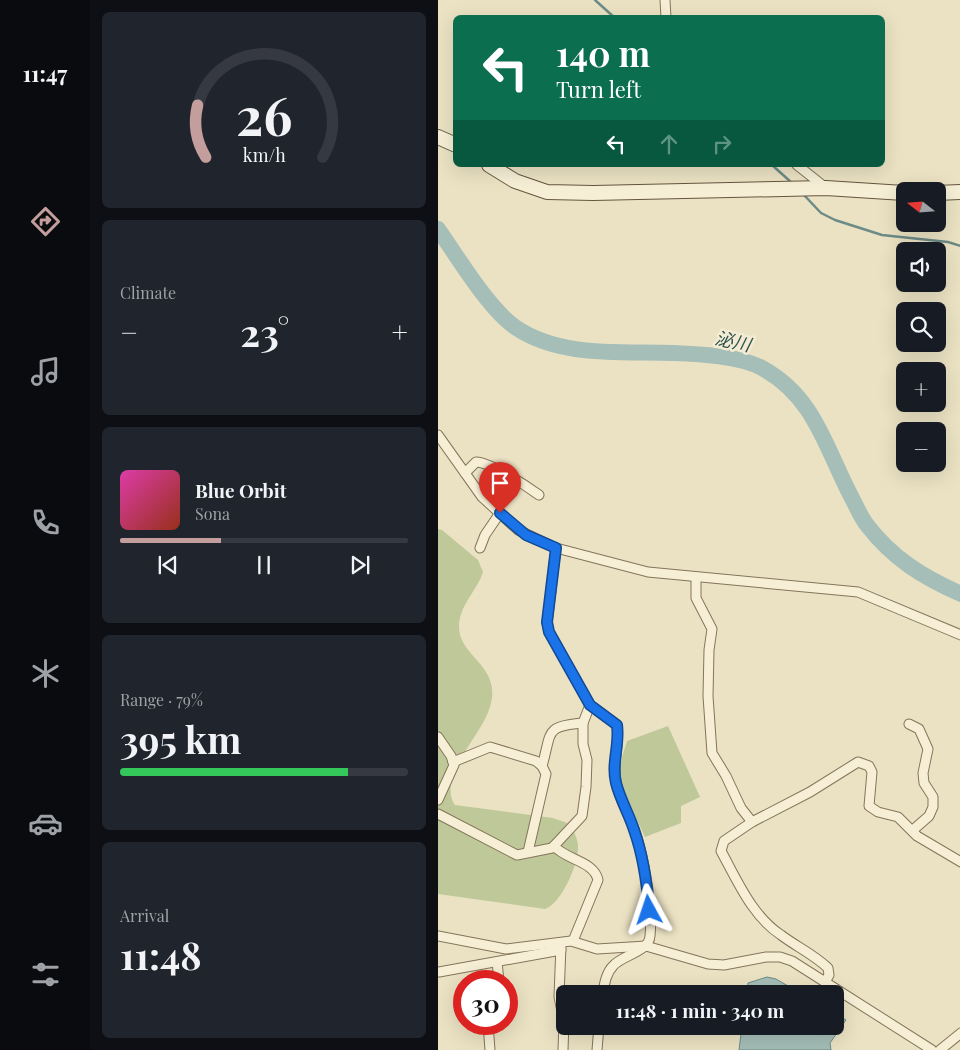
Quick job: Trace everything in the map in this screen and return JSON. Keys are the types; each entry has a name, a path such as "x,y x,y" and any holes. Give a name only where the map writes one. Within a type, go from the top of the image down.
{"main road":[{"path":"438,137 453,144"},
{"path":"492,167 515,181 547,192 593,193 826,188 896,192"},
{"path":"946,193 960,192"}],"street":[{"path":"665,0 666,15"},
{"path":"800,167 826,188"},
{"path":"438,436 482,497 526,535 556,548 639,570 858,592 960,635"},
{"path":"466,474 476,462 484,463 519,480 539,495"},
{"path":"480,548 485,535 500,513"},
{"path":"556,548 547,622 549,632 590,705 617,725 619,737 614,767 616,783 635,832 645,875 650,938 646,946 613,964 607,975 605,985"},
{"path":"696,577 696,598 712,630 709,650 708,688 712,753 726,776 741,808 752,822"},
{"path":"438,814 517,855 554,846 582,816 586,787 583,723 590,705"},
{"path":"528,852 546,774 542,766 551,733 560,725 583,723"},
{"path":"909,724 919,729 928,750 924,783 933,797 929,816 913,830"},
{"path":"438,737 452,762 448,780 438,800"},
{"path":"452,762 490,747 542,766"},
{"path":"825,982 829,975 828,968 814,955 780,935 766,922 751,903 721,851 724,841 752,822 810,792 858,762 869,766 872,772 869,806 878,812 898,817 917,836 960,862"},
{"path":"554,846 566,856 592,869 597,874 598,880 573,941"},
{"path":"438,936 506,949 561,946"},
{"path":"439,972 497,962 561,946 573,941 597,949 646,946 708,964 724,965 780,957 792,961 932,1050"},
{"path":"561,946 559,997 564,1021 563,1050"},
{"path":"497,962 498,970"},
{"path":"940,1050 960,1033"},
{"path":"489,1035 490,1050"},
{"path":"597,1050 598,1035"}],"green space":[{"path":"438,529 442,530 478,560 483,572 465,605 459,627 461,638 482,666 492,687 491,701 485,719 454,773 451,796 455,805 553,818 570,824 578,843 576,862 563,891 545,909 438,894"},
{"path":"668,726 700,797 681,806 681,823 645,837 630,807 621,783 621,762 627,741"}],"water":[{"path":"767,977 776,979 786,985 748,985 748,983"},
{"path":"741,1035 836,1035 830,1043 831,1050 739,1050"}],"waterway":[{"path":"595,0 612,15"},
{"path":"774,167 792,183"},
{"path":"803,194 821,213 835,220 882,235 948,242 961,246"},
{"name":"泌川","path":"438,229 494,307 515,327 533,337 551,344 591,351 683,353 731,358 753,364 781,380 796,394 818,427 865,523 887,548 910,566 921,574 961,594"}],"route":[{"path":"500,513 526,535 556,548 547,622 549,632 590,705 617,725 619,737 614,767 616,783 635,832 645,875 649,910"}]}
